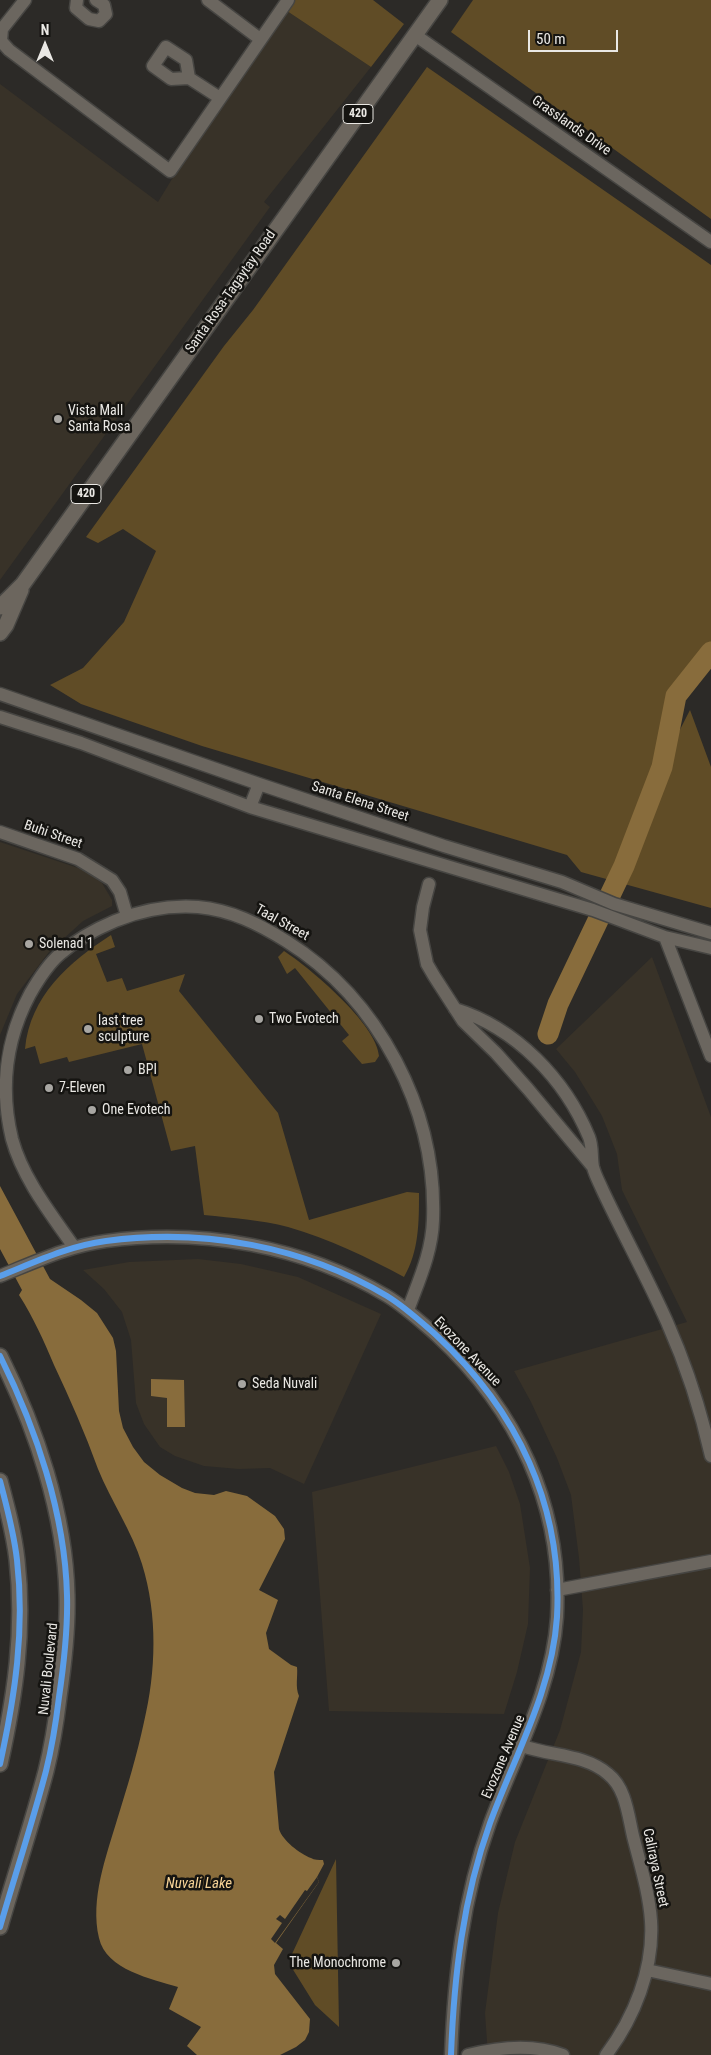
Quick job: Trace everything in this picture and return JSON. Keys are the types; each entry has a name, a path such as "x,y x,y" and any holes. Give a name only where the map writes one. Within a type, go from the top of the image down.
{"main road":[{"name":"Santa Rosa-Tagaytay Road","path":"0,607 23,584 440,0"},
{"name":"Santa Rosa-Tagaytay Road","path":"0,634 6,625 23,584"},
{"name":"Nuvali Boulevard","path":"0,1356 33,1436 52,1492 64,1559 67,1594 66,1647 55,1730 46,1770 0,1927"},
{"path":"0,1481 17,1559 20,1631 13,1705 0,1764"}],"street":[{"path":"25,0 2,29 1,42 9,50 170,171 288,0"},
{"path":"77,0 76,8 89,19 99,21 106,14 104,5 96,0"},
{"path":"208,0 260,39"},
{"name":"Grasslands Drive","path":"414,35 711,242"},
{"path":"189,78 220,98"},
{"name":"Santa Elena Street","path":"0,694 444,846 562,882 612,917 666,937 711,948"},
{"name":"Santa Elena Street","path":"0,716 81,743 250,807 596,904 617,904 711,933"},
{"path":"250,807 260,784"},
{"name":"Buhi Street","path":"0,832 78,859 112,880 120,892 127,916"},
{"path":"428,884 420,930 427,964 463,1021 509,1068 593,1167 668,1323 697,1403 711,1456"},
{"path":"612,917 617,904"},
{"name":"Taal Street","path":"74,1247 50,1212 19,1157 8,1118 5,1081 6,1066 12,1034 24,1006 44,971 60,954 98,928 150,909 197,907 219,910 251,921 269,930 313,958 326,970 364,1010 394,1057 410,1090 422,1125 433,1181 433,1222 428,1260 408,1310"},
{"path":"666,937 711,1056"},
{"path":"455,1009 472,1015 511,1037 542,1063 580,1116 590,1140 593,1167"},
{"name":"Evozone Avenue","path":"3,1276 54,1253 104,1241 163,1238 220,1239 245,1242 285,1252 333,1269 388,1296 408,1310 466,1365 490,1393 506,1416 529,1461 547,1514 555,1557 556,1619 550,1658 536,1713 491,1821 475,1867 455,1987 451,2055"},
{"path":"557,1590 711,1561"},
{"name":"Caliraya Street","path":"523,1746 539,1752 581,1760 599,1767 619,1785 626,1805 647,1892 651,1921 651,1944 647,1970 633,2011 606,2055"},
{"path":"647,1970 711,1984"},
{"path":"468,2055 521,2047 544,2049 563,2055"}],"shaded area":[{"path":"294,0 373,0 404,24 371,67 287,11"},
{"path":"473,0 711,0 711,219 451,32"},
{"name":"Vista Mall Santa Rosa","path":"287,11 371,67 264,202 270,207 0,580 0,84 158,202 189,151"},
{"path":"427,67 711,265 711,649 676,696 662,765 690,710 711,767 711,908 581,872 567,855 202,746 81,704 50,685 83,668 124,622 156,551 123,529 98,543 86,537 224,346 253,310"},
{"name":"Solenad 1","path":"0,842 84,870 102,883 112,900 112,906 83,921 49,952 17,994 0,1035"},
{"path":"111,935 115,947 96,954 107,982 122,978 127,991 185,974 179,991 278,1113 309,1220 407,1192 419,1193 415,1247 413,1257 404,1277 348,1249 288,1227 257,1221 204,1215 195,1146 171,1151 142,1044 69,1062 67,1057 40,1064 35,1046 25,1049 28,1030 35,1013 43,997 54,982 95,945"},
{"path":"284,951 325,983 355,1013 367,1028 375,1043 379,1056 375,1062 362,1064 342,1041 349,1035 295,968 287,974 278,957"},
{"path":"652,957 711,1117 711,2055 488,2055 485,2013 498,1913 515,1842 560,1730 581,1652 583,1610 571,1495 557,1458 531,1402 514,1371 687,1322 622,1190 617,1154 602,1116 575,1072 556,1049"},
{"name":"Seda Nuvali","path":"198,1259 241,1264 298,1277 381,1314 304,1484 270,1468 239,1469 204,1466 175,1456 160,1447 144,1424 136,1403 131,1340 122,1312 104,1289 83,1270 129,1262"},
{"path":"496,1446 509,1472 520,1504 530,1568 528,1624 517,1672 504,1714 329,1711 312,1492"},
{"path":"336,1859 339,2027 315,2005 292,1968 292,1954"}],"water":[{"name":"Nuvali Lake","path":"0,1186 50,1279 97,1313 113,1338 116,1351 119,1411 123,1428 144,1462 160,1475 195,1493 214,1495 226,1491 247,1496 275,1516 284,1529 285,1539 259,1590 278,1600 266,1633 269,1649 291,1665 297,1667 299,1696 274,1772 279,1829 284,1838 297,1850 312,1859 323,1860 324,1864 317,1877 319,1882 276,1943 283,1949 274,1965 275,1974 310,2019 309,2032 305,2040 280,2055 197,2055 187,2046 201,2027 169,2009 178,1987 131,1972 111,1958 103,1949 99,1938 96,1908 100,1878 135,1759 148,1703 154,1643 151,1603 142,1564 133,1540 103,1481 77,1416 42,1338 19,1295 22,1290 0,1249"},
{"path":"151,1379 184,1380 185,1427 167,1427 167,1398 151,1396"}],"pier":[{"path":"317,1877 319,1882 275,1943 271,1939 282,1923 276,1919 280,1915 285,1919 305,1890 307,1891"}],"waterway":[{"path":"548,1034 558,1004 624,866 662,767 676,696 711,652"}],"cycle path":[{"path":"0,1276 52,1255 92,1243 142,1238 179,1237 215,1240 287,1253 321,1264 355,1279 387,1296 406,1309 465,1364 490,1395 511,1428 529,1462 543,1498 552,1536 557,1576 557,1617 554,1644 540,1697 490,1823 473,1880 458,1967 451,2055"},
{"path":"0,1356 25,1412 46,1472 61,1534 67,1595 62,1672 50,1753 0,1927"},
{"path":"0,1481 16,1550 20,1612 14,1688 0,1764"}],"place":[{"name":"Vista Mall Santa Rosa","path":"58,419"},
{"name":"Solenad 1","path":"29,944"},
{"name":"Two Evotech","path":"259,1019"},
{"name":"last tree sculpture","path":"88,1029"},
{"name":"BPI","path":"128,1070"},
{"name":"7-Eleven","path":"49,1088"},
{"name":"One Evotech","path":"92,1110"},
{"name":"Seda Nuvali","path":"242,1384"},
{"name":"The Monochrome","path":"396,1963"}]}
